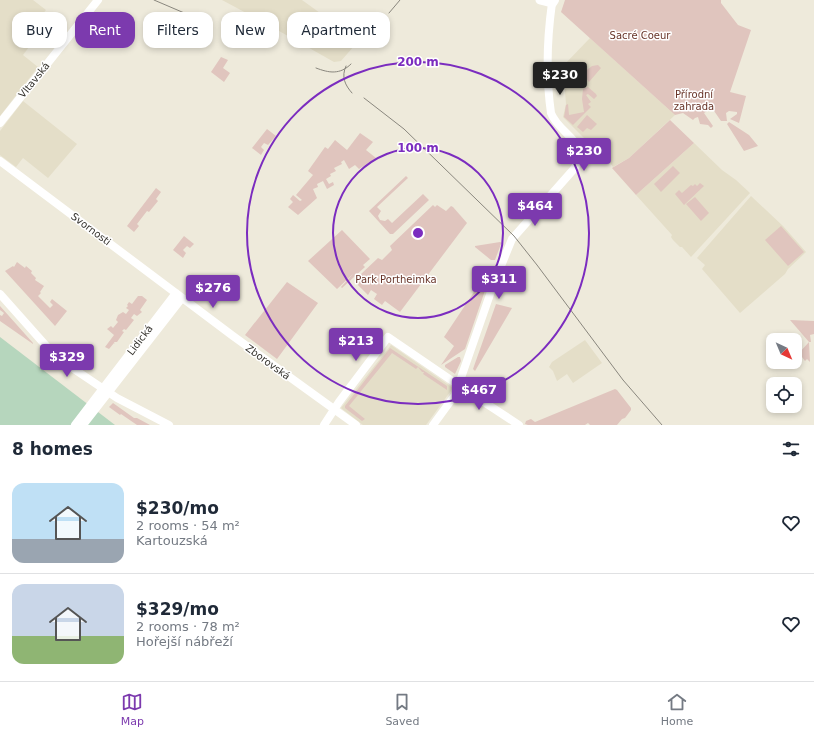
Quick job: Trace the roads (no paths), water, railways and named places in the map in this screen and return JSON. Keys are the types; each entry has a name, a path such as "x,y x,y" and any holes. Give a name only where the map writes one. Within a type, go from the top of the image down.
{"main road":[{"name":"Vltavská","path":"0,123 98,0"},
{"path":"433,425 455,394 506,251 513,238 573,170 580,158 578,146 560,128 551,113 548,69 551,1 540,0"},
{"name":"Svornosti","path":"0,161 179,295"},
{"path":"0,294 56,357 117,398 169,425"},
{"name":"Zborovská","path":"179,295 356,425"},
{"name":"Lidická","path":"107,388 179,295"},
{"path":"324,425 334,409 388,337 458,386 519,425"},
{"path":"75,425 107,388"},
{"path":"83,425 107,388"}],"tram line":[{"path":"154,0 182,12"},
{"path":"390,12 400,0"},
{"path":"316,68 334,72 343,70 351,64"},
{"path":"346,66 344,81 352,93"},
{"path":"364,98 404,129 514,236 623,380 662,425"}],"park label":[{"name":"Sacré Coeur","path":"640,35"},
{"name":"Přírodní zahrada","path":"694,100"},
{"name":"Park Portheimka","path":"396,279"}]}
